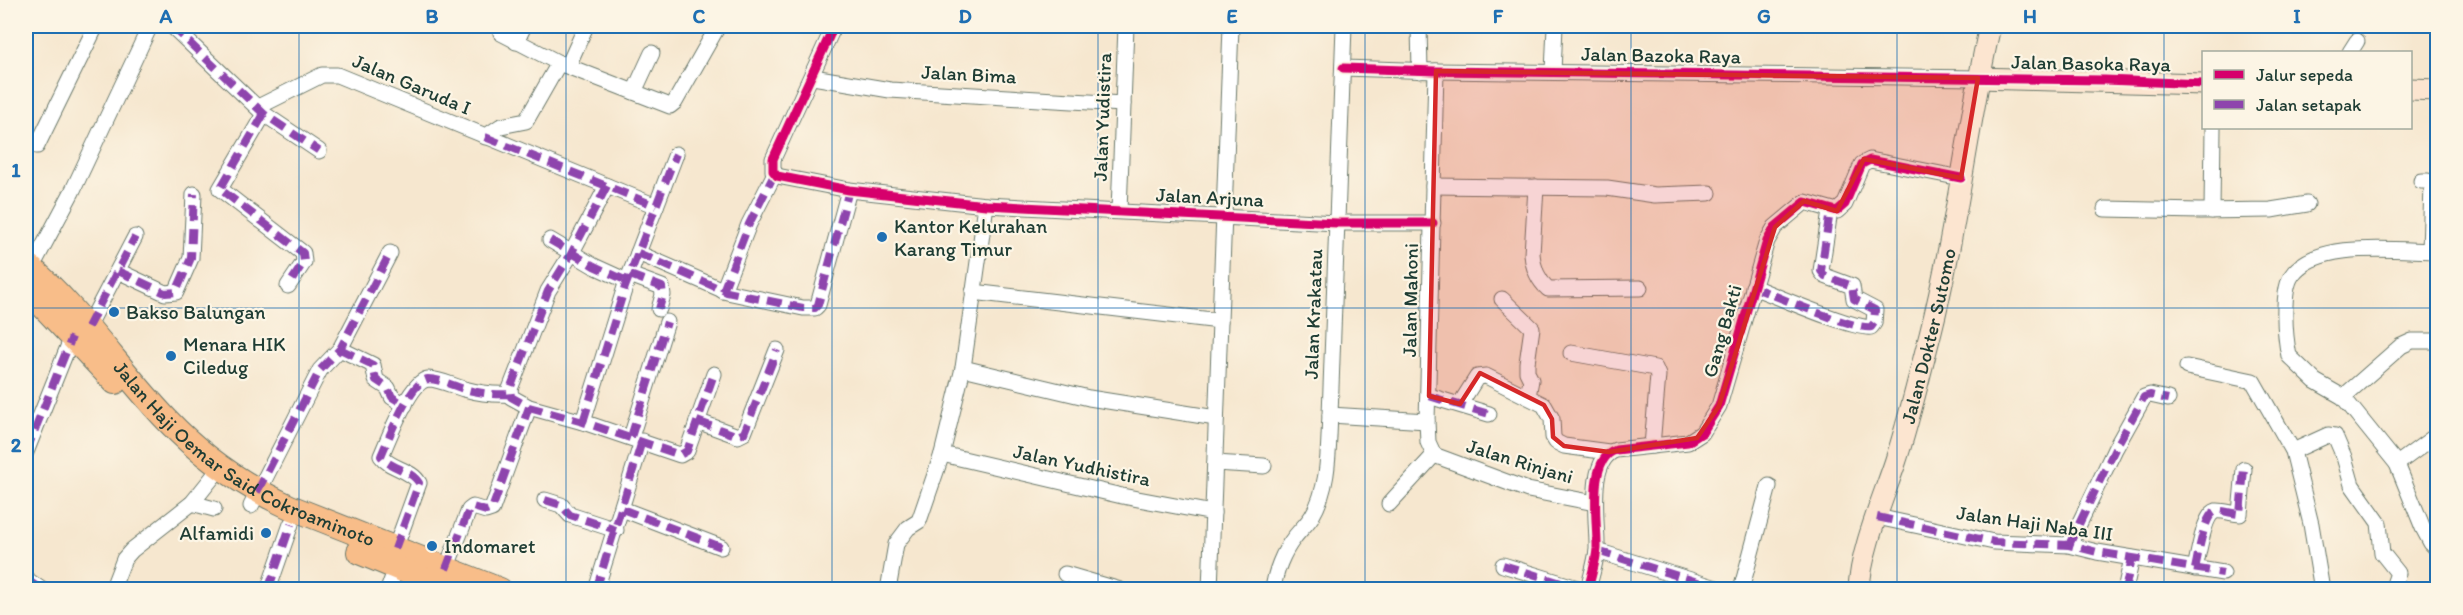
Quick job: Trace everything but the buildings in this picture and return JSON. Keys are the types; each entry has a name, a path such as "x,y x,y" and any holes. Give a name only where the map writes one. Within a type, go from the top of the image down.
{"main road":[{"name":"Jalan Dokter Sutomo","path":"1859,590 1864,560 1899,449 1948,261 1977,82 1990,26"},
{"name":"Jalan Basoka Raya","path":"1977,82 2202,84"},
{"path":"2412,89 2438,90"},
{"name":"Jalan Haji Oemar Said Cokroaminoto","path":"27,274 217,474 291,524 393,569 500,590"},
{"name":"Jalan Haji Oemar Said Cokroaminoto","path":"254,499 290,507 393,569"}],"street":[{"path":"31,145 96,26"},
{"path":"27,274 72,192 150,26"},
{"path":"172,26 261,110 319,151"},
{"path":"516,42 524,26"},
{"path":"484,137 501,126 526,121 586,26"},
{"path":"501,33 564,64 663,105 672,105 718,26"},
{"path":"723,291 749,224 775,173 772,166 773,159 813,77 834,26"},
{"name":"Jalan Yudistira","path":"1119,210 1126,26"},
{"path":"1210,590 1231,26"},
{"name":"Jalan Krakatau","path":"1273,590 1277,570 1285,553 1292,540 1312,517 1326,474 1344,26"},
{"path":"1419,26 1420,70"},
{"path":"1554,72 1555,26"},
{"path":"634,92 652,53"},
{"name":"Jalan Bazoka Raya","path":"1343,68 1977,82"},
{"name":"Jalan Mahoni","path":"1434,455 1428,442 1427,421 1434,186 1446,71"},
{"name":"Jalan Garuda I","path":"261,110 321,75 337,75 656,206"},
{"name":"Jalan Bima","path":"813,77 890,90 1123,105"},
{"path":"261,110 220,189 303,253 304,262 288,286"},
{"path":"2212,211 2213,129"},
{"path":"584,422 629,278 676,154"},
{"path":"1754,287 1847,322 1871,327 1874,323 1875,310 1854,299 1852,286 1825,276 1821,271 1830,210 1837,211 1845,204 1865,161 1870,160 1961,178"},
{"name":"Jalan Arjuna","path":"775,173 782,177 849,190 986,205 1119,210 1337,223 1433,223"},
{"path":"2421,181 2428,181 2432,184 2434,251 2348,250 2311,260 2292,275 2286,291 2286,333 2289,356 2315,381 2343,397 2397,464 2430,543 2438,550"},
{"path":"607,186 571,254 548,291 510,394 513,400 680,455 684,454 714,374"},
{"path":"1434,186 1607,188 1654,195 1709,193"},
{"path":"1536,187 1532,254 1533,265 1541,283 1548,289 1640,288"},
{"path":"638,254 667,267 683,271 723,291 803,308 817,307 849,190"},
{"path":"118,271 165,293 176,292 191,258 194,194"},
{"name":"Gang Bakti","path":"1528,396 1544,405 1552,419 1553,438 1564,446 1609,452 1688,442 1702,433 1719,406 1767,241 1775,227 1801,203 1830,210"},
{"path":"2106,209 2271,210 2307,204"},
{"path":"888,590 896,544 908,528 919,520 942,454 963,368 986,205"},
{"path":"26,452 80,332 118,271 135,237"},
{"path":"550,240 571,254 629,278 662,287 663,316 622,509 597,590"},
{"path":"254,499 320,370 340,349 390,253"},
{"path":"974,292 1220,321"},
{"path":"1460,404 1477,377 1481,376 1528,396 1531,380 1527,372 1527,363 1532,328 1502,299"},
{"path":"2343,397 2401,346 2412,341 2438,341"},
{"path":"340,349 373,364 376,380 388,388 392,398 405,405"},
{"path":"697,422 738,436 744,433 777,350"},
{"path":"1571,353 1655,368 1658,375 1652,446"},
{"path":"2187,367 2253,381 2293,451 2311,524 2322,590"},
{"path":"963,368 1089,398 1216,418"},
{"path":"393,569 419,483 416,478 385,461 381,456 394,423 417,385 429,379 478,392 510,394"},
{"path":"2069,545 2115,449 2145,397 2150,395 2168,399"},
{"path":"1429,396 1489,414"},
{"path":"448,579 469,510 473,507 486,511 492,509 530,407"},
{"path":"1330,415 1427,421"},
{"path":"2397,464 2438,434"},
{"path":"2293,451 2328,435 2335,436 2352,485 2379,523 2382,553 2398,573 2392,590"},
{"path":"1503,565 1586,590 1597,551 1595,503 1602,459 1609,452"},
{"name":"Jalan Yudhistira","path":"942,454 1054,481 1213,513"},
{"path":"1389,504 1434,455"},
{"name":"Jalan Rinjani","path":"1434,455 1528,490 1595,503"},
{"path":"1215,463 1264,466"},
{"path":"2195,569 2207,520 2213,512 2240,514 2244,469"},
{"path":"112,590 124,559 132,550 192,503 217,474"},
{"path":"1741,590 1769,486"},
{"path":"545,500 561,505 570,515 616,530"},
{"path":"192,503 213,509"},
{"path":"622,509 721,547"},
{"name":"Jalan Haji Naba III","path":"1877,517 1994,542 2069,545 2223,573"},
{"path":"268,590 291,524"},
{"path":"1597,551 1723,590"},
{"path":"2125,590 2132,558"},
{"path":"1065,574 1102,587 1120,590"},
{"path":"26,579 42,590"}],"highlighted area":[{"path":"1436,71 1978,78 1961,178 1864,159 1837,211 1804,201 1775,227 1719,406 1697,438 1609,452 1564,446 1553,437 1552,419 1544,405 1480,373 1460,404 1429,396"}],"marked path":[{"path":"172,26 264,114 319,151"},
{"path":"264,114 220,189 303,253 304,262 288,286"},
{"path":"485,137 656,206"},
{"path":"583,422 625,287 676,154"},
{"path":"723,291 749,224 775,173"},
{"path":"607,186 571,254 548,291 510,389 511,397 529,407 583,422 680,455 687,451 714,374"},
{"path":"638,253 727,292 803,308 815,308 818,305 849,190"},
{"path":"118,271 165,293 176,292 191,258 194,194"},
{"path":"1753,287 1832,318 1871,327 1874,323 1875,310 1854,299 1852,286 1825,276 1821,271 1830,211"},
{"path":"88,327 135,237"},
{"path":"550,240 594,266 627,281"},
{"path":"257,492 320,370 340,349 390,253"},
{"path":"630,275 662,287 663,295 659,309"},
{"path":"631,437 667,322"},
{"path":"26,452 72,337"},
{"path":"340,349 373,365 376,380 388,388 392,397 405,405"},
{"path":"697,421 738,436 744,433 777,350"},
{"path":"395,549 419,483 411,475 390,464 381,456 400,412 414,390 421,382 433,379 475,392 510,394"},
{"path":"2069,545 2115,449 2144,397 2150,395 2168,399"},
{"path":"1429,396 1489,414"},
{"path":"446,569 469,510 473,507 486,511 492,509 529,407"},
{"path":"596,590 642,441"},
{"path":"2195,569 2202,536 2212,514 2216,511 2240,514 2244,469"},
{"path":"545,500 561,505 570,515 616,530"},
{"path":"622,509 721,547"},
{"path":"1877,517 1994,542 2069,545 2097,552 2223,573"},
{"path":"268,590 291,524"},
{"path":"1597,551 1704,584"},
{"path":"2125,590 2132,558"},
{"path":"1503,565 1584,590"},
{"path":"26,579 42,590"}],"cycle path":[{"path":"834,26 773,159 773,171 777,176 849,190 986,205 1337,223 1433,223"},
{"path":"1343,68 2105,80 2202,84"},
{"path":"1588,590 1597,549 1596,494 1601,466 1607,456 1616,450 1688,442 1702,433 1719,406 1767,241 1775,227 1805,202 1837,211 1845,204 1862,164 1870,160 1961,178"}],"place":[{"name":"Kantor Kelurahan Karang Timur","path":"882,237"},
{"name":"Bakso Balungan","path":"114,312"},
{"name":"Menara HIK Ciledug","path":"171,356"},
{"name":"Alfamidi","path":"266,533"},
{"name":"Indomaret","path":"432,546"}]}
